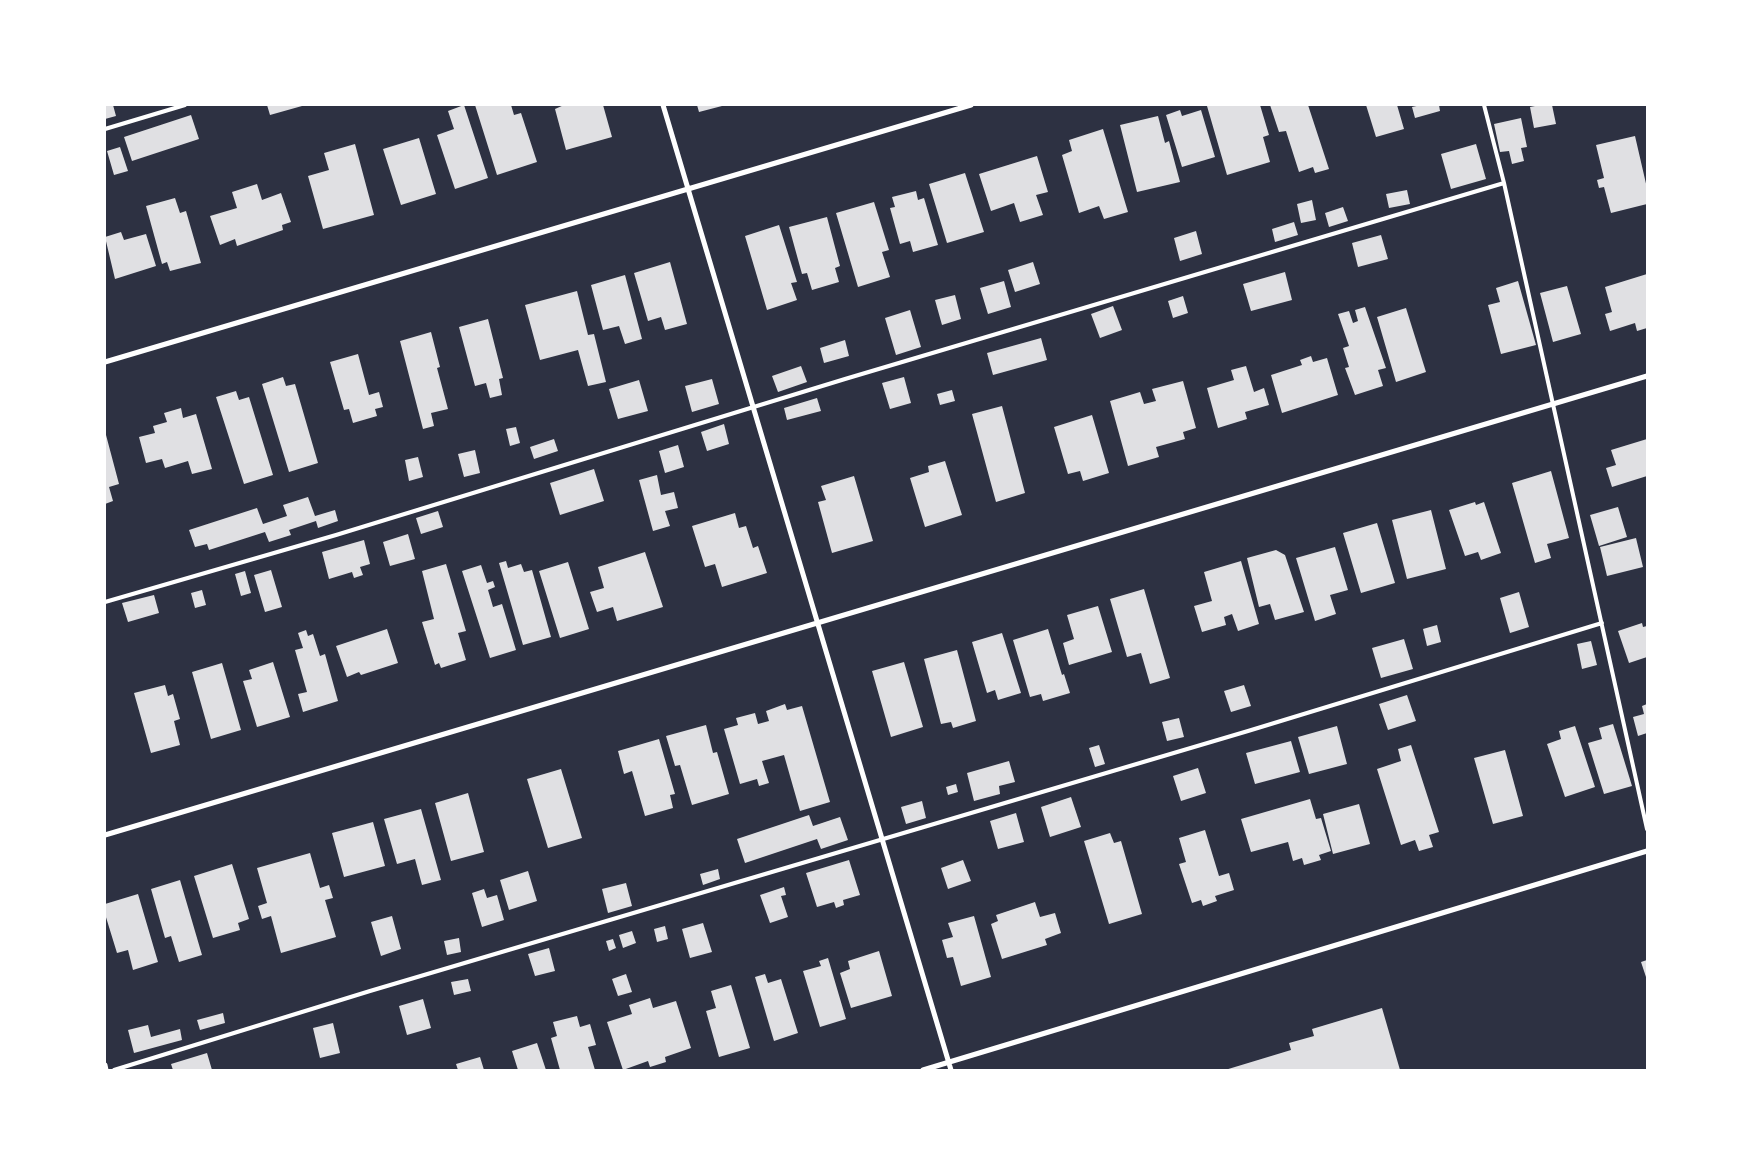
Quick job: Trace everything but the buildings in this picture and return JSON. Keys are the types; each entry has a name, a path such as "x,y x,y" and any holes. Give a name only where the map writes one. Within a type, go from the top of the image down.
{"street":[{"path":"663,105 951,1070"},
{"path":"105,362 970,105"},
{"path":"105,835 1647,376"},
{"path":"923,1070 1647,851"},
{"path":"105,1065 106,1070"}],"lane":[{"path":"105,129 185,105"},
{"path":"1484,105 1504,183 1647,829"},
{"path":"105,602 336,535 1504,183"},
{"path":"114,1070 380,988 1248,731 1602,623"}]}
